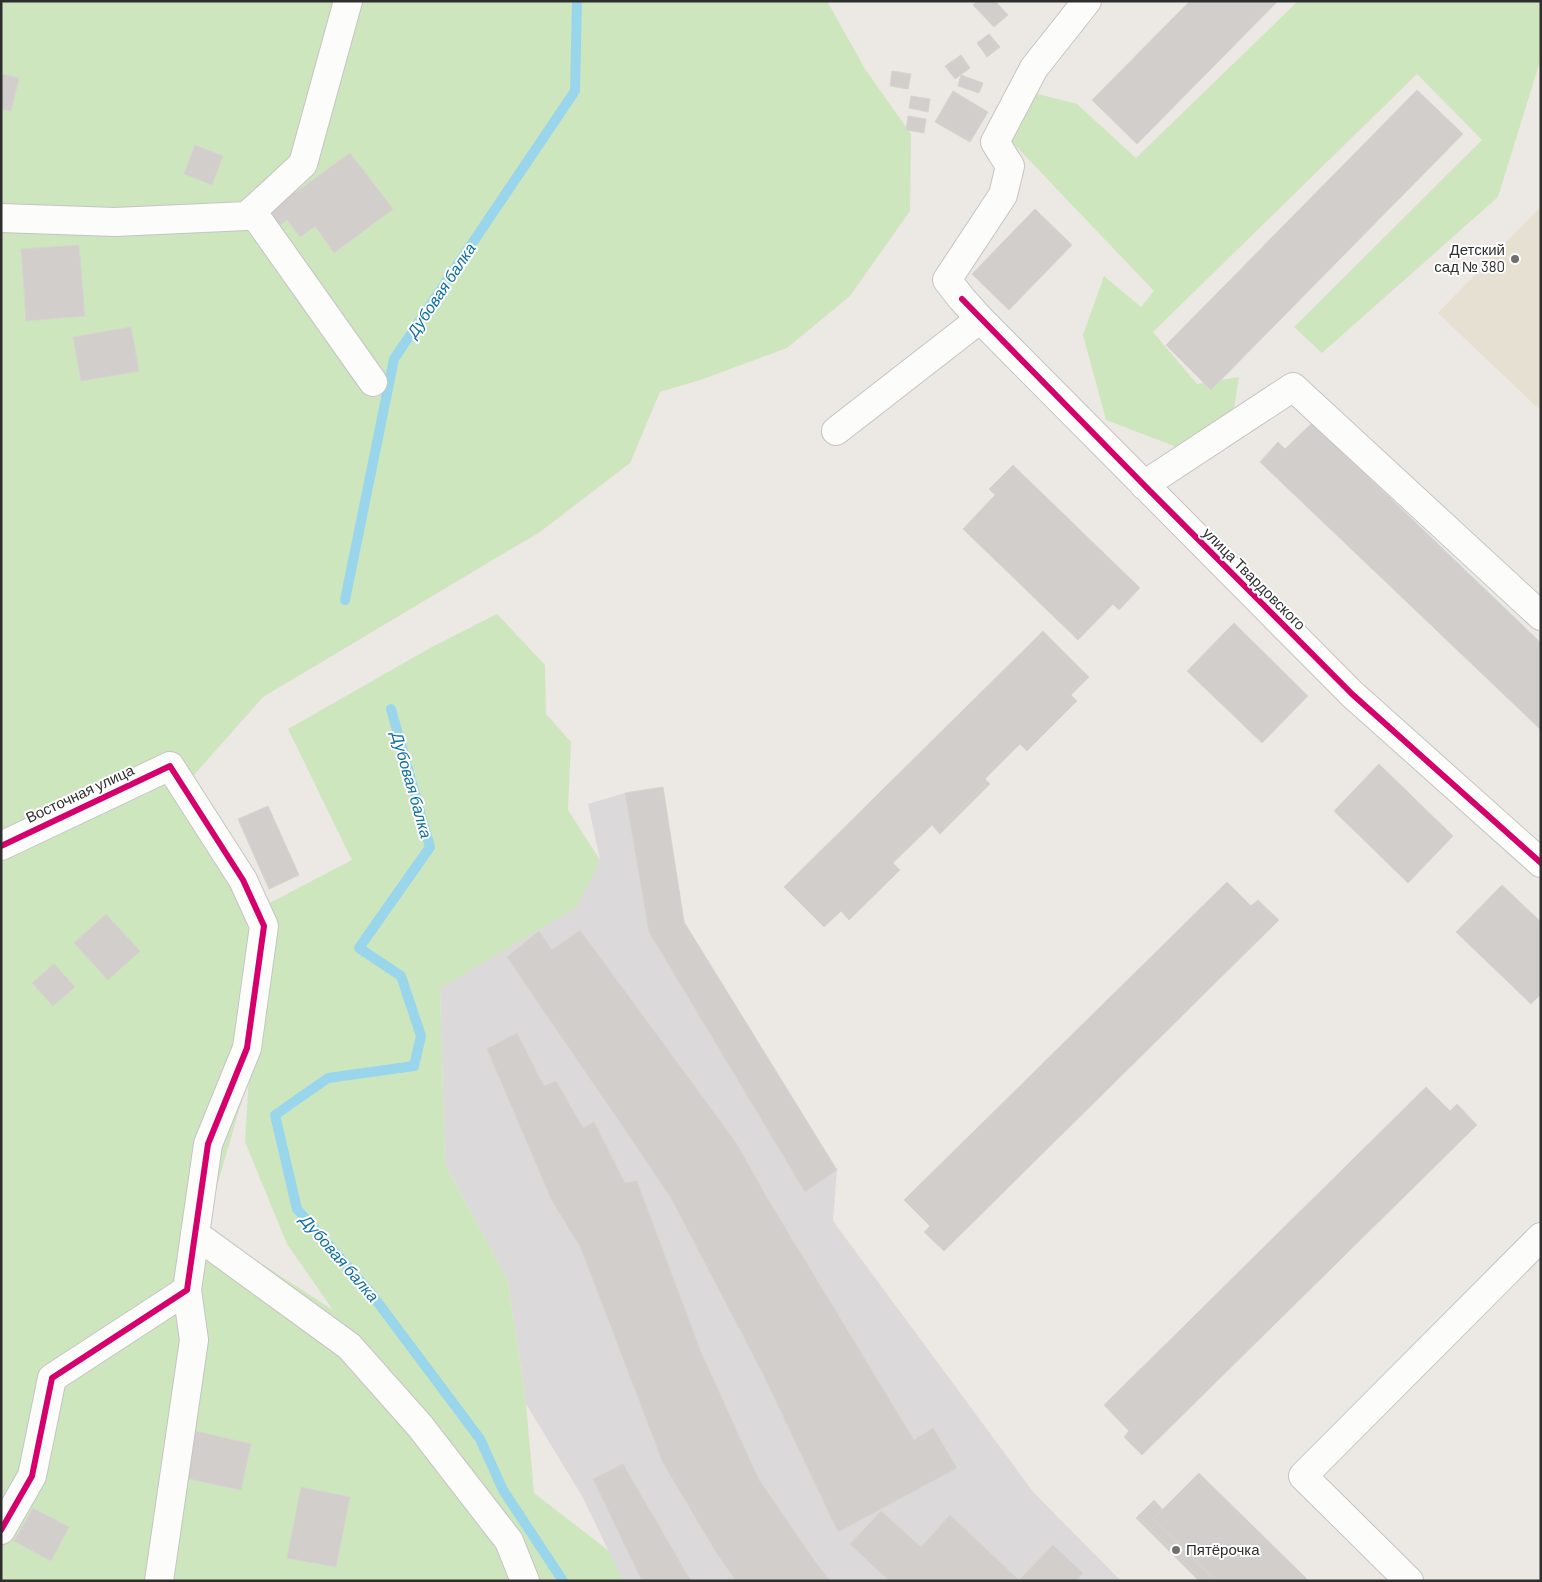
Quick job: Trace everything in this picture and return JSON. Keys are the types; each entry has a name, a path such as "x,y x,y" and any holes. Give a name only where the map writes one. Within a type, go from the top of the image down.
{"street":[{"path":"1,218 115,222 247,216 303,164 348,1"},
{"name":"улица Твардовского","path":"1088,1 1034,68 995,142 1010,166 1003,195 948,280 971,309 1352,694 1541,863"},
{"path":"252,211 373,382"},
{"path":"836,431 971,309"},
{"path":"1144,485 1293,387 1541,616"},
{"name":"Восточная улица","path":"1,846 170,766 243,880 264,926 247,1048 208,1144 196,1234"},
{"path":"159,1581 194,1340 187,1290 196,1234 349,1346 420,1426 508,1541 525,1581"},
{"path":"1410,1581 1303,1476 1541,1238"},
{"path":"1,1530 32,1476 52,1378 187,1290"}],"shaded area":[{"name":"Детский сад № 380","path":"1541,206 1541,411 1438,313"},
{"path":"663,787 684,922 837,1170 833,1221 1034,1493 1121,1581 623,1581 582,1496 526,1404 508,1281 445,1164 440,988 576,907 600,860 588,804 625,793"}],"green space":[{"path":"1,1 827,1 865,69 911,134 910,211 850,296 787,348 703,379 660,392 630,463 540,532 263,697 194,775 262,907 352,860 288,729 430,648 497,614 545,665 546,714 571,742 568,810 600,860 576,908 440,988 445,1164 508,1281 526,1404 534,1493 609,1551 623,1581 1,1581","holes":["249,1076 245,1142 287,1244 333,1310 205,1227"]},
{"path":"1298,1 1541,1 1541,58 1498,197 1322,353 1294,327 1482,140 1417,74 1153,332 1197,384 1239,377 1232,422 1195,454 1106,420 1083,335 1104,276 1141,307 1154,291 1009,139 1026,91 1077,104 1136,158"}],"building":[{"path":"977,1 995,1 1008,15 994,27 973,5"},
{"path":"1190,1 1278,1 1137,144 1092,100"},
{"path":"989,34 1000,47 987,57 977,43"},
{"path":"961,55 970,68 955,79 945,66"},
{"path":"892,71 911,74 908,89 890,86"},
{"path":"1,74 19,78 11,111 1,109"},
{"path":"961,75 983,83 979,93 958,86"},
{"path":"1417,90 1463,134 1211,390 1166,345"},
{"path":"953,91 988,112 970,142 935,122"},
{"path":"911,96 930,99 928,112 909,108"},
{"path":"908,116 926,119 924,133 906,130"},
{"path":"195,145 223,156 212,185 184,174"},
{"path":"350,153 393,209 334,253 315,226 300,237 287,220 270,232 257,215 292,189 295,193"},
{"path":"1035,209 1072,245 1009,310 972,274"},
{"path":"79,245 85,316 26,321 21,249"},
{"path":"131,327 139,371 81,381 73,337"},
{"path":"1312,423 1541,643 1541,730 1260,462 1278,442 1285,449"},
{"path":"1013,465 1140,588 1119,610 1113,604 1078,640 963,529 995,495 989,489"},
{"path":"1234,623 1308,696 1262,743 1187,671"},
{"path":"1043,631 1089,677 1071,695 1077,701 1027,751 1020,744 985,779 990,784 940,834 932,825 893,863 900,870 849,920 841,911 824,927 784,887"},
{"path":"1379,764 1453,836 1408,883 1334,811"},
{"path":"663,787 684,922 837,1170 805,1192 649,932 625,793"},
{"path":"268,806 299,875 269,889 238,819"},
{"path":"1227,882 1251,906 1258,900 1279,920 944,1251 924,1232 930,1226 904,1200"},
{"path":"1502,885 1541,922 1541,994 1531,1004 1456,932"},
{"path":"106,914 140,951 108,980 74,943"},
{"path":"580,930 737,1144 766,1196 914,1440 933,1428 957,1468 838,1532 763,1374 670,1196 507,957 539,931 552,950"},
{"path":"54,964 75,987 53,1006 32,983"},
{"path":"517,1033 544,1086 556,1081 583,1128 594,1122 625,1183 637,1181 701,1352 759,1480 830,1581 736,1581 714,1549 663,1463 580,1246 552,1201 487,1049"},
{"path":"1426,1087 1450,1111 1457,1104 1477,1125 1142,1455 1124,1437 1129,1431 1104,1405"},
{"path":"195,1431 251,1444 241,1490 185,1478"},
{"path":"623,1464 691,1581 642,1581 593,1479"},
{"path":"1199,1473 1309,1581 1216,1581 1153,1519"},
{"path":"301,1487 350,1497 336,1567 287,1558"},
{"name":"Пятёрочка","path":"1154,1500 1163,1510 1153,1519 1216,1581 1199,1581 1136,1518"},
{"path":"33,1508 69,1527 51,1561 14,1541"},
{"path":"881,1511 921,1547 950,1515 1019,1580 1053,1545 1083,1573 1076,1581 889,1581 850,1544"}],"waterway":[{"name":"Дубовая балка","path":"345,600 394,359 575,91 577,1"},
{"name":"Дубовая балка","path":"391,709 430,847 359,948 401,976 421,1036 414,1066 328,1078 275,1115 297,1209 370,1292 480,1439 503,1490 563,1581"}],"cycle path":[{"path":"962,299 1352,694 1541,863"},
{"path":"1,846 170,766 243,880 264,926 247,1048 208,1144 187,1290 52,1378 32,1476 1,1530"}],"place":[{"name":"Детский сад № 380","path":"1515,259"},
{"name":"Пятёрочка","path":"1176,1550"}]}
